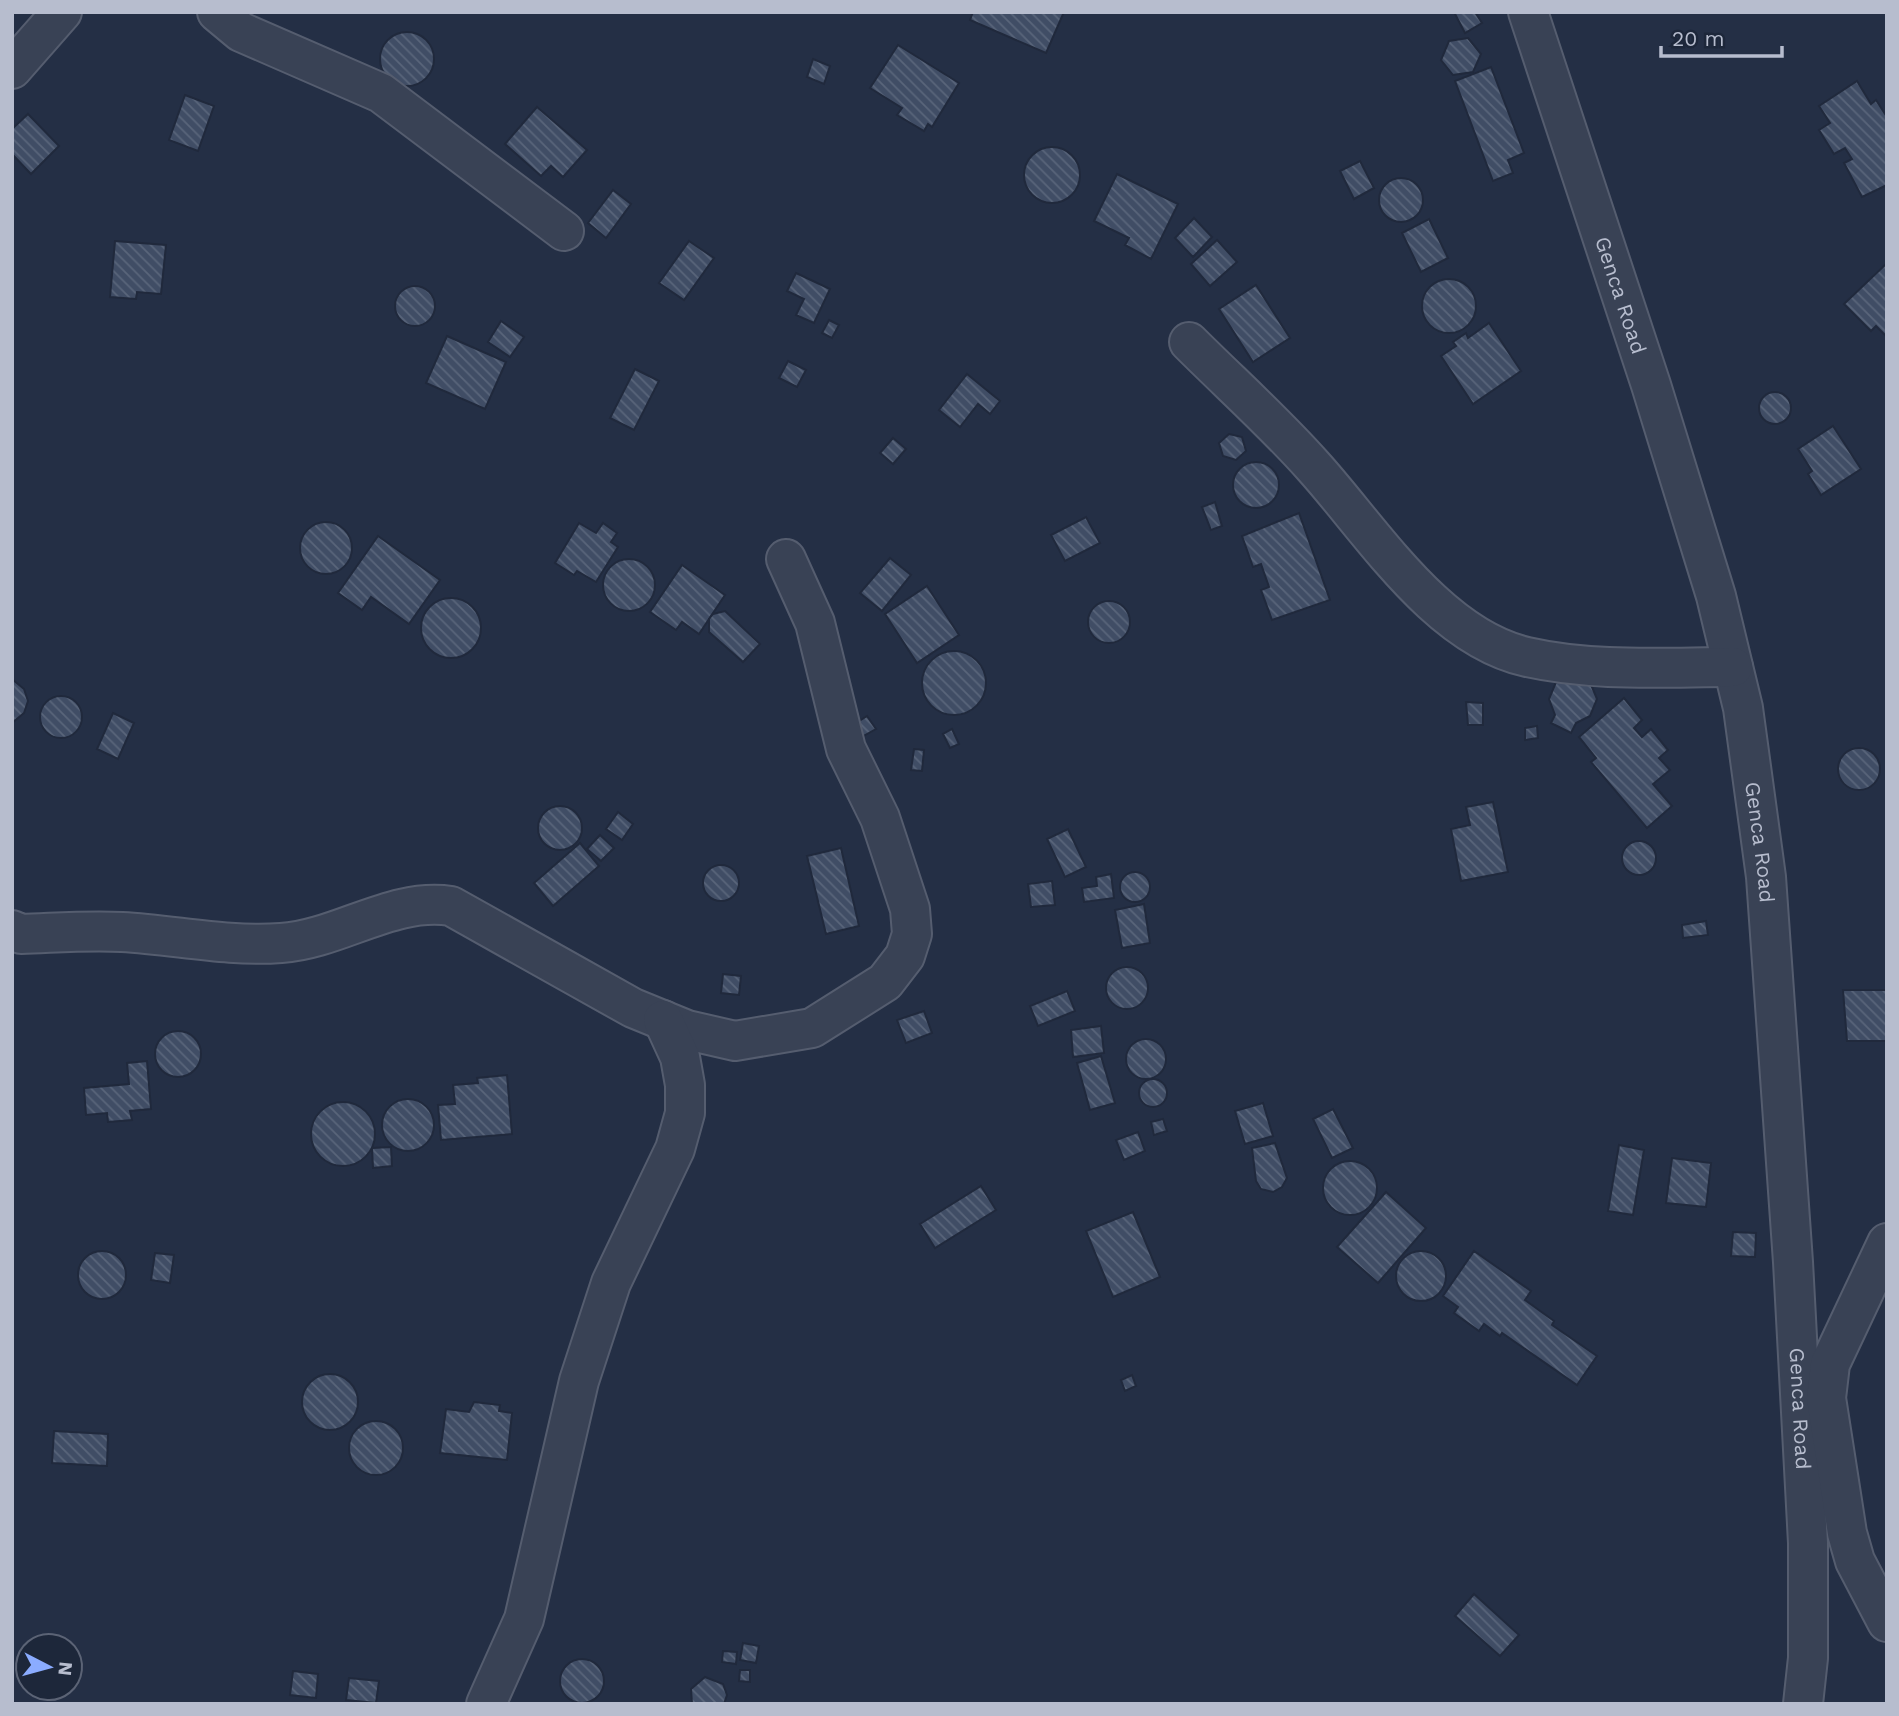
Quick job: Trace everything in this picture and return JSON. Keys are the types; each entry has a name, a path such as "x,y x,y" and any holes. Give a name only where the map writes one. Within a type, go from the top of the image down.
{"street":[{"path":"12,69 62,12"},
{"path":"217,12 241,32 381,93 564,231"},
{"name":"Genca Road","path":"1528,12 1655,398 1716,596 1743,708 1766,877 1793,1262 1808,1543 1808,1658 1802,1704"},
{"path":"1189,342 1311,463 1442,612 1480,638 1525,657 1594,666 1733,667"},
{"path":"15,941 115,932 217,944 283,943 327,935 405,906 429,903 451,906 633,1008 687,1030 735,1041 812,1028 885,982 905,956 912,934 898,864 880,818 846,749 815,623 786,559"},
{"path":"485,1704 524,1619 579,1381 611,1283 675,1149 685,1113 685,1085 680,1057 663,1020"},
{"path":"1887,1243 1830,1364 1826,1398 1847,1533 1856,1561 1887,1622"}],"building":[{"path":"973,12 1064,12 1046,53 970,20"},
{"path":"1454,12 1475,12 1482,23 1465,33"},
{"path":"407,32 426,40 434,59 426,78 407,86 388,78 380,59 388,40"},
{"path":"1468,38 1481,54 1473,72 1453,75 1441,60 1449,41"},
{"path":"898,45 959,83 932,127 928,124 924,131 897,115 902,108 870,88"},
{"path":"813,59 830,66 824,84 807,77"},
{"path":"1491,67 1524,153 1508,160 1513,173 1493,181 1455,81"},
{"path":"1857,81 1871,104 1876,100 1887,117 1887,185 1862,197 1844,163 1852,159 1845,148 1834,154 1819,130 1830,123 1819,106"},
{"path":"185,95 214,106 198,151 169,140"},
{"path":"537,107 587,150 563,177 551,166 541,176 505,144"},
{"path":"28,114 59,146 31,174 12,154 12,129"},
{"path":"1052,147 1072,155 1080,175 1072,195 1052,203 1032,195 1024,175 1032,155"},
{"path":"1360,161 1374,188 1354,199 1340,171"},
{"path":"1117,174 1178,204 1151,259 1125,245 1129,238 1094,221"},
{"path":"1401,178 1417,184 1423,200 1417,216 1401,222 1385,216 1379,200 1385,184"},
{"path":"613,190 631,204 606,238 588,223"},
{"path":"1194,218 1212,237 1193,257 1175,238"},
{"path":"1429,219 1448,258 1421,272 1402,233"},
{"path":"1217,240 1237,262 1210,286 1191,264"},
{"path":"115,241 166,245 161,294 137,292 136,299 110,297"},
{"path":"689,241 714,258 684,300 659,283"},
{"path":"1887,263 1887,337 1876,326 1871,331 1844,304"},
{"path":"796,273 830,289 814,323 796,315 804,299 787,291"},
{"path":"1449,279 1468,287 1476,306 1468,325 1449,333 1430,325 1422,306 1430,287"},
{"path":"1256,285 1290,338 1253,362 1219,309"},
{"path":"415,286 423,287 429,292 434,298 434,314 429,320 423,325 415,326 407,325 401,320 396,314 395,306 396,298 401,292 407,287"},
{"path":"829,320 839,325 832,338 822,333"},
{"path":"501,321 524,337 510,357 488,342"},
{"path":"1489,323 1521,371 1473,404 1441,356 1456,346 1453,342 1466,333 1468,338"},
{"path":"447,336 506,362 485,409 426,383"},
{"path":"788,361 806,370 797,387 779,378"},
{"path":"635,369 659,381 634,430 610,418"},
{"path":"967,374 1000,401 990,414 978,404 960,427 939,410"},
{"path":"1775,392 1787,396 1791,408 1787,420 1775,424 1763,420 1759,408 1763,396"},
{"path":"1833,426 1861,469 1821,495 1808,474 1812,471 1798,449"},
{"path":"1229,434 1242,437 1246,451 1236,460 1223,456 1219,443"},
{"path":"893,438 906,449 893,464 880,453"},
{"path":"1256,462 1273,468 1279,485 1273,502 1256,508 1239,502 1233,485 1239,468"},
{"path":"1215,502 1222,526 1211,530 1202,507"},
{"path":"1299,513 1330,600 1272,620 1261,590 1269,587 1261,564 1253,567 1242,536"},
{"path":"1086,517 1100,543 1065,561 1051,535"},
{"path":"326,522 336,524 344,530 350,538 350,558 344,566 336,572 326,574 316,572 308,566 302,558 300,548 302,538 308,530 316,524"},
{"path":"579,523 596,533 603,523 617,533 611,542 618,547 596,582 577,571 574,575 555,563"},
{"path":"378,536 440,580 409,624 371,597 362,610 338,593"},
{"path":"890,558 911,575 882,611 860,593"},
{"path":"629,559 639,561 647,567 653,575 653,595 647,603 639,609 629,611 619,609 611,603 605,595 603,585 605,575 611,567 619,561"},
{"path":"682,565 725,595 699,634 682,622 676,630 650,612"},
{"path":"927,586 959,635 917,663 885,614"},
{"path":"445,598 457,598 476,611 481,628 479,640 468,653 457,658 445,658 426,645 421,634 421,622 434,603"},
{"path":"1109,601 1124,607 1130,622 1124,637 1109,643 1094,637 1088,622 1094,607"},
{"path":"725,611 760,644 743,662 709,632 709,619 713,614"},
{"path":"954,651 977,660 986,683 977,706 954,715 931,706 922,683 931,660"},
{"path":"1573,675 1590,682 1597,699 1590,716 1576,723 1571,733 1551,723 1555,715 1549,699 1556,682"},
{"path":"12,679 24,689 28,701 24,713 12,723"},
{"path":"61,696 76,702 82,717 76,732 61,738 46,732 40,717 46,702"},
{"path":"1624,698 1642,720 1634,728 1642,737 1651,729 1668,750 1659,758 1670,770 1653,784 1672,806 1647,828 1591,762 1596,758 1579,737"},
{"path":"1466,702 1483,703 1483,725 1468,725"},
{"path":"113,713 134,723 118,759 97,749"},
{"path":"867,716 876,729 858,739 850,727"},
{"path":"1537,726 1538,738 1525,740 1525,728"},
{"path":"952,729 959,744 950,748 943,734"},
{"path":"1859,748 1874,754 1880,769 1874,784 1859,790 1844,784 1838,769 1844,754"},
{"path":"914,749 924,750 922,771 911,770"},
{"path":"1493,802 1508,872 1461,881 1451,829 1470,825 1466,807"},
{"path":"560,806 576,812 582,828 576,844 560,850 544,844 538,828 544,812"},
{"path":"618,812 633,824 622,840 606,829"},
{"path":"1068,829 1086,867 1065,877 1047,839"},
{"path":"600,835 614,848 601,861 587,849"},
{"path":"1639,841 1651,846 1656,858 1651,870 1639,875 1627,870 1622,858 1627,846"},
{"path":"580,843 599,866 553,906 534,883"},
{"path":"841,848 859,926 826,934 807,856"},
{"path":"721,865 734,870 739,883 734,896 721,901 708,896 703,883 708,870"},
{"path":"1135,872 1146,876 1150,887 1146,898 1135,902 1124,898 1120,887 1124,876"},
{"path":"1111,874 1114,898 1084,902 1082,888 1097,886 1096,877"},
{"path":"1052,881 1055,905 1031,907 1028,884"},
{"path":"1144,904 1150,943 1122,948 1115,910"},
{"path":"1706,921 1708,935 1683,938 1682,925"},
{"path":"1127,967 1142,973 1148,988 1142,1003 1127,1009 1112,1003 1106,988 1112,973"},
{"path":"723,974 741,976 739,995 721,993"},
{"path":"1843,990 1887,990 1887,1041 1847,1041"},
{"path":"1067,991 1075,1011 1038,1026 1030,1006"},
{"path":"924,1011 932,1033 906,1043 897,1020"},
{"path":"1101,1026 1104,1053 1073,1057 1071,1030"},
{"path":"178,1031 195,1037 201,1054 195,1071 178,1077 161,1071 155,1054 161,1037"},
{"path":"1146,1039 1160,1045 1166,1059 1160,1073 1146,1079 1132,1073 1126,1059 1132,1045"},
{"path":"1101,1056 1115,1103 1090,1110 1077,1063"},
{"path":"147,1061 151,1109 130,1111 132,1120 108,1122 107,1113 86,1115 84,1088 129,1084 127,1063"},
{"path":"507,1075 512,1134 441,1140 438,1105 455,1104 453,1085 478,1083 477,1078"},
{"path":"1153,1079 1163,1083 1167,1093 1163,1103 1153,1107 1143,1103 1139,1093 1143,1083"},
{"path":"408,1099 418,1101 426,1107 432,1115 432,1135 426,1143 418,1149 408,1151 398,1149 390,1143 384,1135 382,1125 384,1115 390,1107 398,1101"},
{"path":"343,1102 366,1111 375,1134 366,1157 343,1166 320,1157 311,1134 320,1111"},
{"path":"1263,1103 1273,1136 1245,1144 1235,1111"},
{"path":"1333,1109 1353,1148 1332,1158 1313,1119"},
{"path":"1163,1119 1167,1131 1154,1135 1151,1122"},
{"path":"1138,1132 1145,1151 1124,1160 1116,1140"},
{"path":"1275,1143 1287,1178 1282,1187 1273,1192 1261,1189 1256,1181 1252,1148"},
{"path":"1619,1145 1644,1150 1633,1215 1608,1211"},
{"path":"391,1147 392,1166 373,1168 372,1148"},
{"path":"1672,1158 1711,1163 1706,1207 1666,1203"},
{"path":"1350,1161 1369,1169 1377,1188 1369,1207 1350,1215 1331,1207 1323,1188 1331,1169"},
{"path":"981,1186 996,1210 935,1248 920,1224"},
{"path":"1386,1192 1426,1228 1378,1283 1337,1247"},
{"path":"1133,1212 1160,1277 1113,1297 1086,1231"},
{"path":"1733,1232 1756,1233 1755,1257 1731,1256"},
{"path":"102,1251 119,1258 126,1275 119,1292 102,1299 85,1292 78,1275 85,1258"},
{"path":"1421,1251 1439,1258 1446,1276 1439,1294 1421,1301 1403,1294 1396,1276 1403,1258"},
{"path":"1474,1251 1531,1291 1525,1300 1554,1321 1552,1325 1597,1356 1577,1385 1502,1333 1500,1336 1484,1324 1479,1331 1454,1313 1458,1307 1443,1296"},
{"path":"155,1253 174,1255 170,1283 151,1280"},
{"path":"324,1374 336,1374 346,1378 354,1386 358,1402 354,1418 346,1426 336,1430 324,1430 314,1426 306,1418 302,1408 302,1396 306,1386 314,1378"},
{"path":"1132,1375 1136,1386 1125,1391 1121,1380"},
{"path":"474,1402 500,1405 499,1411 512,1413 507,1460 440,1453 446,1409 469,1412"},
{"path":"381,1421 391,1425 399,1433 403,1448 399,1463 391,1471 371,1475 361,1471 353,1463 349,1443 353,1433 361,1425"},
{"path":"54,1431 108,1434 107,1466 52,1463"},
{"path":"1474,1594 1519,1635 1500,1656 1455,1616"},
{"path":"743,1643 759,1646 756,1663 740,1660"},
{"path":"723,1651 737,1652 736,1664 722,1662"},
{"path":"582,1659 598,1665 604,1681 598,1697 582,1703 566,1697 560,1681 566,1665"},
{"path":"740,1670 750,1670 750,1682 739,1681"},
{"path":"293,1671 318,1674 316,1698 290,1695"},
{"path":"705,1677 723,1684 727,1695 724,1704 692,1704 691,1689"},
{"path":"349,1678 379,1681 376,1703 346,1700"}]}
